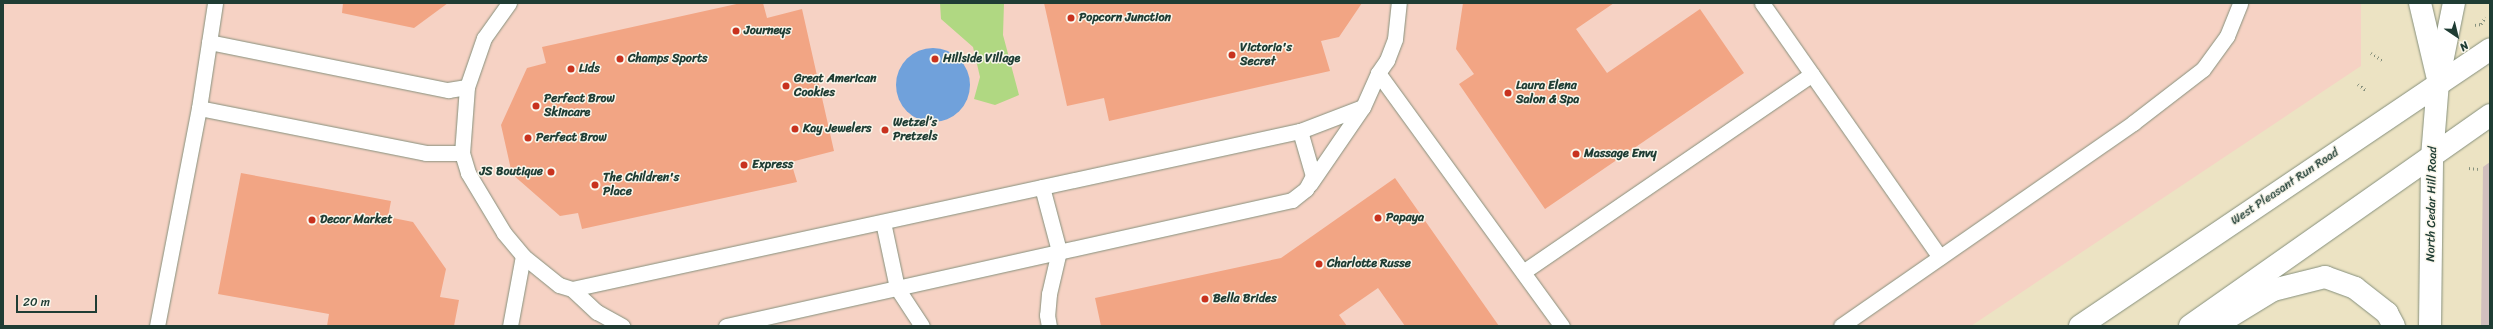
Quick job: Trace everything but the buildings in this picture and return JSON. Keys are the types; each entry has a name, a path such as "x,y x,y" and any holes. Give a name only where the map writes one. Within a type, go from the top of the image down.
{"main road":[{"name":"North Cedar Hill Road","path":"2420,3 2438,82"},
{"name":"North Cedar Hill Road","path":"2430,326 2432,157 2438,82 2454,3"},
{"name":"West Pleasant Run Road","path":"2080,326 2438,82 2490,49"},
{"path":"2190,326 2490,115"},
{"path":"2214,326 2273,290 2325,277 2355,288 2387,313 2394,326"}],"lane":[{"path":"156,326 199,108 215,3"},
{"path":"509,3 484,38 467,88 462,153 468,173 483,201 522,256 559,285 572,289 597,312 622,326"},
{"path":"726,326 1292,200 1306,189 1363,107 1378,73 1387,60 1395,39 1399,3"},
{"path":"1762,3 1940,257"},
{"path":"1841,326 2133,122 2204,69 2227,36 2240,3"},
{"path":"210,42 448,90 467,88"},
{"path":"1378,73 1523,272 1560,326"},
{"path":"1523,272 1812,74"},
{"path":"572,289 1300,131 1363,107"},
{"path":"199,108 426,153 462,153"},
{"path":"1300,131 1313,176 1306,189"},
{"path":"1042,187 1059,251 1049,294 1047,315 1049,326"},
{"path":"883,222 897,288 922,326"},
{"path":"510,326 522,256"}],"path":[{"path":"2472,25 2481,24 2485,17"},
{"path":"2371,54 2384,61"},
{"path":"2358,84 2366,90"},
{"path":"2469,168 2478,169"}],"shaded area":[{"name":"Hillside Village","path":"3,3 2361,3 2361,66 1971,326 3,326"},
{"path":"2490,162 2490,326 2481,326 2483,167"}],"green space":[{"path":"940,3 1004,3 1003,35 1019,95 995,105 974,99 980,77 973,47 941,19"}],"water":[{"path":"933,48 954,54 964,64 970,85 964,106 954,116 933,122 912,116 902,106 896,85 902,64 912,54"}],"place":[{"name":"Popcorn Junction","path":"1071,18"},
{"name":"Journeys","path":"736,31"},
{"name":"Victoria's Secret","path":"1232,55"},
{"name":"Champs Sports","path":"620,59"},
{"name":"Hillside Village","path":"935,59"},
{"name":"Lids","path":"571,69"},
{"name":"Great American Cookies","path":"786,86"},
{"name":"Laura Elena Salon & Spa","path":"1508,93"},
{"name":"Perfect Brow Skincare","path":"536,106"},
{"name":"Kay Jewelers","path":"795,129"},
{"name":"Wetzel’s Pretzels","path":"885,130"},
{"name":"Perfect Brow","path":"528,138"},
{"name":"Massage Envy","path":"1576,154"},
{"name":"Express","path":"744,165"},
{"name":"JS Boutique","path":"551,172"},
{"name":"The Children's Place","path":"595,185"},
{"name":"Papaya","path":"1378,218"},
{"name":"Decor Market","path":"312,220"},
{"name":"Charlotte Russe","path":"1319,264"},
{"name":"Bella Brides","path":"1205,299"}]}
